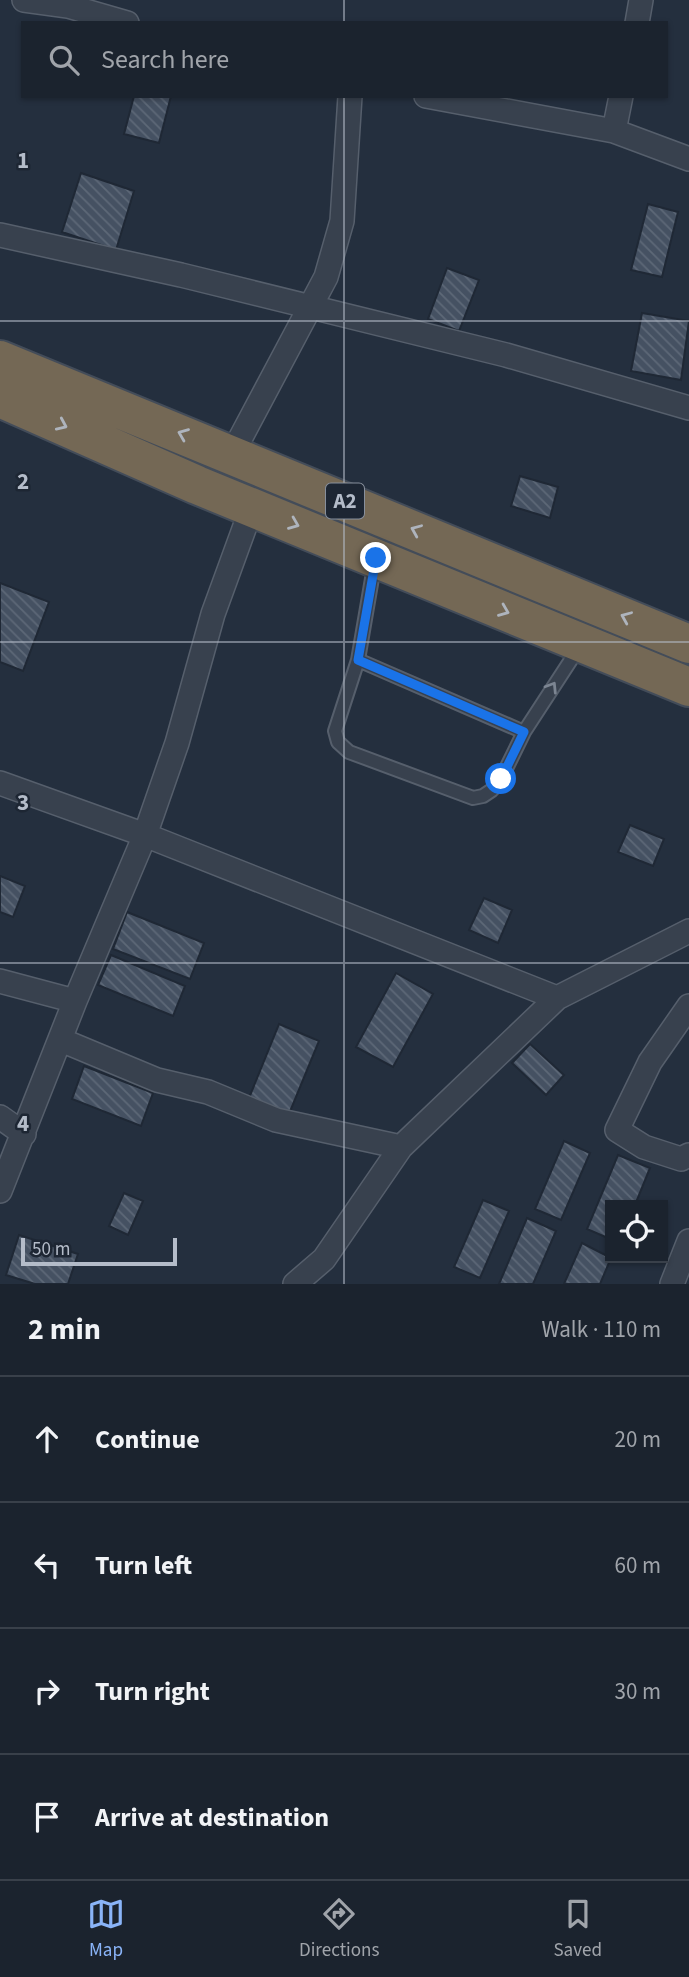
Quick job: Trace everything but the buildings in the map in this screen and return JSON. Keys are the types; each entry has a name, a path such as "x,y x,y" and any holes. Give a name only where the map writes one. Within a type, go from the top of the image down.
{"highway":[{"name":"A2","path":"0,360 689,643"},
{"name":"A2","path":"0,398 197,485 689,687"}],"street":[{"path":"24,0 68,6 120,21"},
{"path":"637,21 641,0"},
{"path":"232,454 326,277 342,221 350,98"},
{"path":"437,98 614,131 689,159"},
{"path":"614,131 621,98"},
{"path":"0,235 506,355 689,408"},
{"path":"0,1191 75,1001 145,835 177,743 213,614 252,507"},
{"path":"0,783 145,835 557,998"},
{"path":"295,1284 324,1259 401,1147 557,998 689,931"},
{"path":"0,981 75,1001"},
{"path":"689,1006 649,1062 617,1130 644,1147 681,1159 689,1155"},
{"path":"61,1040 157,1080 208,1092 276,1120 401,1147"},
{"path":"0,1117 23,1134"},
{"path":"672,1284 689,1241"}],"lane":[{"path":"376,558 358,660 335,731 338,742 349,752 473,798 483,796 497,784 524,732 583,643"},
{"path":"358,660 524,732"}],"route":[{"path":"376,558 358,660 524,732 501,779"}]}
